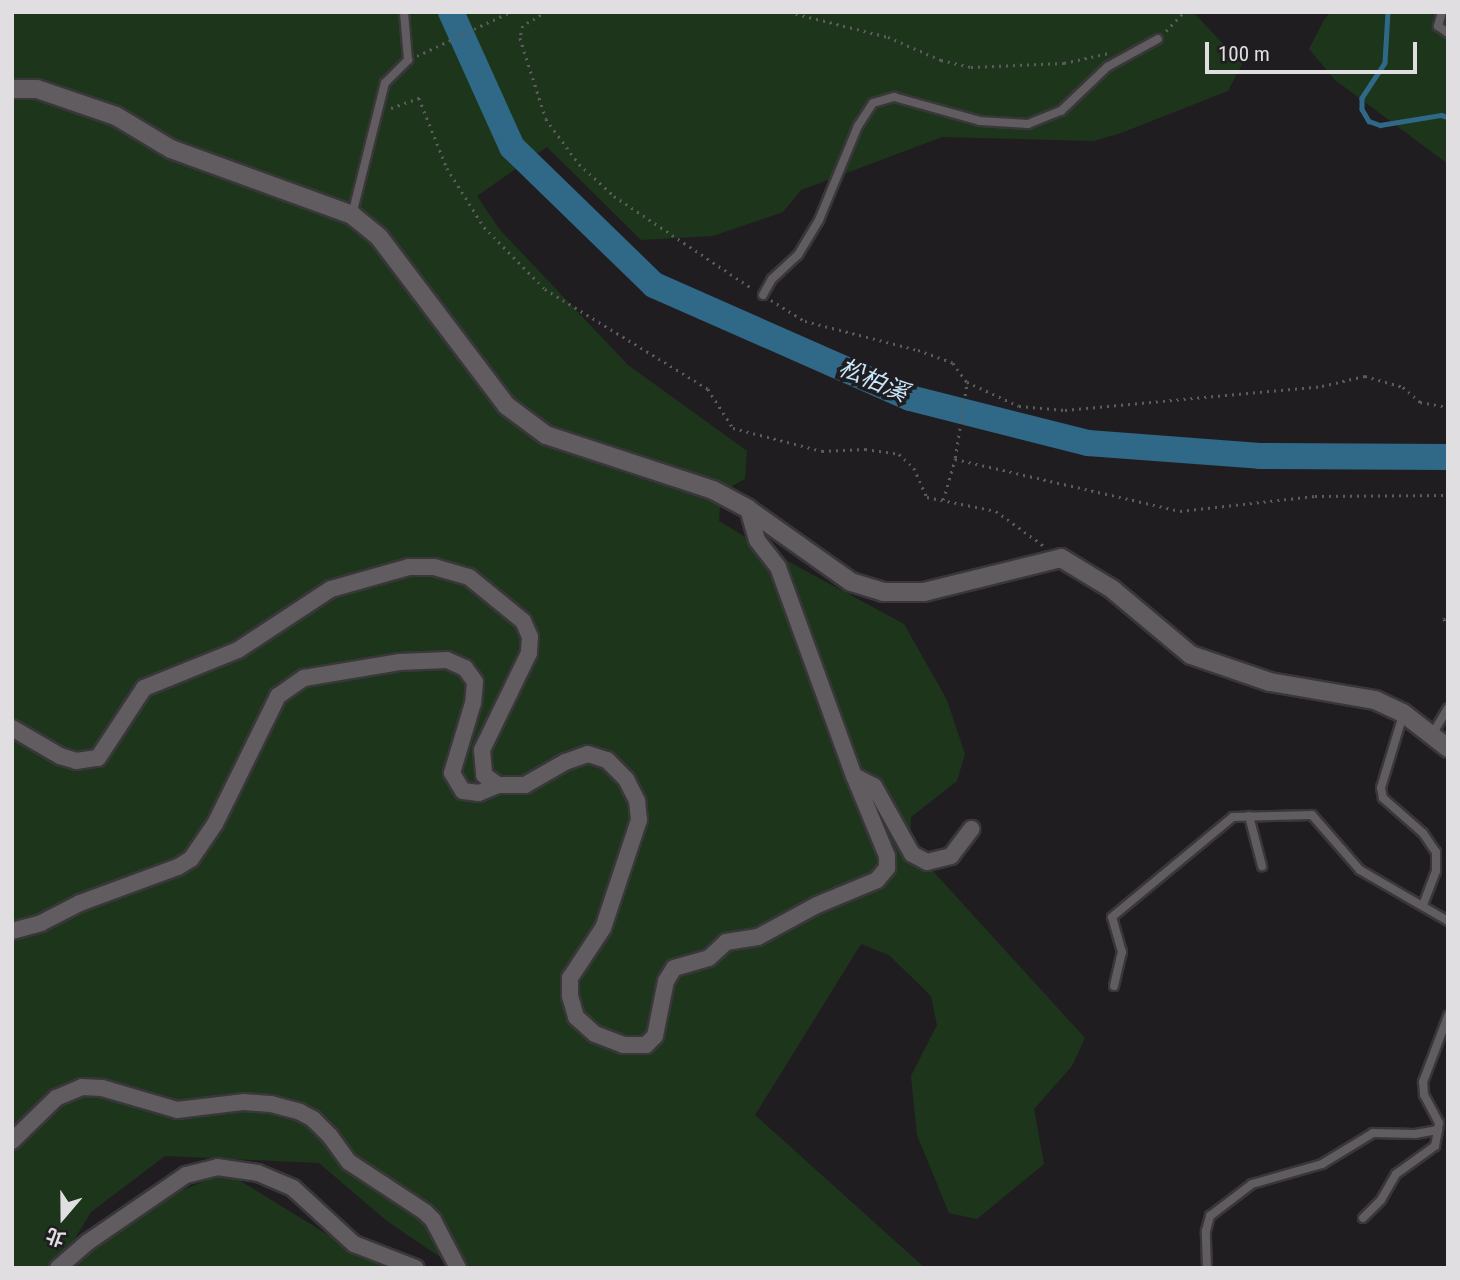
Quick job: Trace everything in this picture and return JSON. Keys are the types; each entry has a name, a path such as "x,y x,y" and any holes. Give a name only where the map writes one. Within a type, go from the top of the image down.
{"main road":[{"path":"12,89 37,89 116,116 171,149 352,215 379,237 506,406 546,435 713,490 748,509 851,582 883,592 924,592 1061,558 1112,589 1191,655 1270,682 1375,700 1404,713 1433,733 1448,748"}],"street":[{"path":"12,932 41,923 80,903 178,867 191,859 215,824 278,696 304,678 400,662 447,660 465,668 475,682 473,703 452,773 463,791 479,793 498,785 525,785 565,762 587,754 607,760 626,779 637,802 639,820 603,928 570,978 570,996 576,1017 595,1034 623,1045 646,1045 655,1036 666,981 674,968 709,958 726,942 758,937 817,905 877,880 887,868 887,856 854,776 778,567 757,540 748,509"},
{"path":"12,728 60,757 76,761 98,758 144,688 238,650 331,589 378,573 409,567 434,567 469,577 523,621 530,637 528,653 482,750 484,775 498,785"},
{"path":"854,776 874,786 912,854 927,862 951,856 971,829"},
{"path":"12,1141 56,1098 82,1087 102,1088 177,1110 243,1102 281,1106 313,1119 330,1136 349,1162 425,1212 433,1220 458,1268"},
{"path":"58,1268 88,1242 186,1175 217,1167 258,1173 293,1188 354,1244 416,1268"}],"lane":[{"path":"352,215 385,83 408,60 404,12"},
{"path":"1442,12 1438,26 1448,33"},
{"path":"763,295 772,279 799,255 819,220 858,127 873,103 894,97 980,121 1028,124 1061,111 1107,67 1158,39"},
{"path":"1433,733 1448,708"},
{"path":"1404,713 1381,788 1383,798 1423,833 1436,852 1437,871 1423,905"},
{"path":"1114,986 1122,952 1112,917 1233,817 1312,815 1360,870 1448,921"},
{"path":"1249,816 1262,866"},
{"path":"1363,1218 1381,1200 1396,1174 1434,1146 1439,1122 1424,1096 1423,1082 1448,1016"},
{"path":"1207,1268 1206,1231 1210,1216 1252,1184 1322,1164 1373,1133 1415,1134 1438,1130"}],"path":[{"path":"408,60 510,12"},
{"path":"547,12 523,26 520,38 547,119 579,164 623,203 804,321 918,349 953,363 967,382 1019,406 1065,410 1322,386 1365,376 1403,387 1420,402 1448,407"},
{"path":"789,12 888,37 941,60 971,67 1064,63 1113,52"},
{"path":"1158,39 1184,12"},
{"path":"380,111 419,98 447,168 484,227 545,289 708,389 733,428 822,452 865,449 899,454 914,468 928,497 996,511 1061,558"},
{"path":"943,501 955,458 967,382"},
{"path":"955,458 1180,511 1315,496 1448,495"},
{"path":"1448,612 1444,619 1448,626"}],"green space":[{"path":"12,12 1193,12 1242,64 1228,91 1121,133 1093,141 942,137 801,190 783,212 713,236 641,240 547,147 477,196 500,230 628,365 747,451 745,479 721,492 719,521 904,624 947,700 965,754 957,781 911,817 910,846 1085,1038 1072,1066 1034,1109 1044,1164 977,1219 949,1213 917,1135 911,1076 937,1025 931,996 889,955 861,944 755,1115 925,1268 456,1268 387,1221 319,1163 165,1156 91,1212 57,1268 12,1268"},
{"path":"1331,12 1448,12 1448,164 1335,80 1309,49"},
{"path":"226,1172 333,1238 399,1268 75,1268 88,1247 169,1196"}],"waterway":[{"name":"松柏溪","path":"451,12 512,147 654,285 910,398 1088,443 1260,456 1448,457"},
{"path":"1388,12 1385,63 1362,98 1362,109 1369,121 1380,125 1441,115 1448,117"}]}
